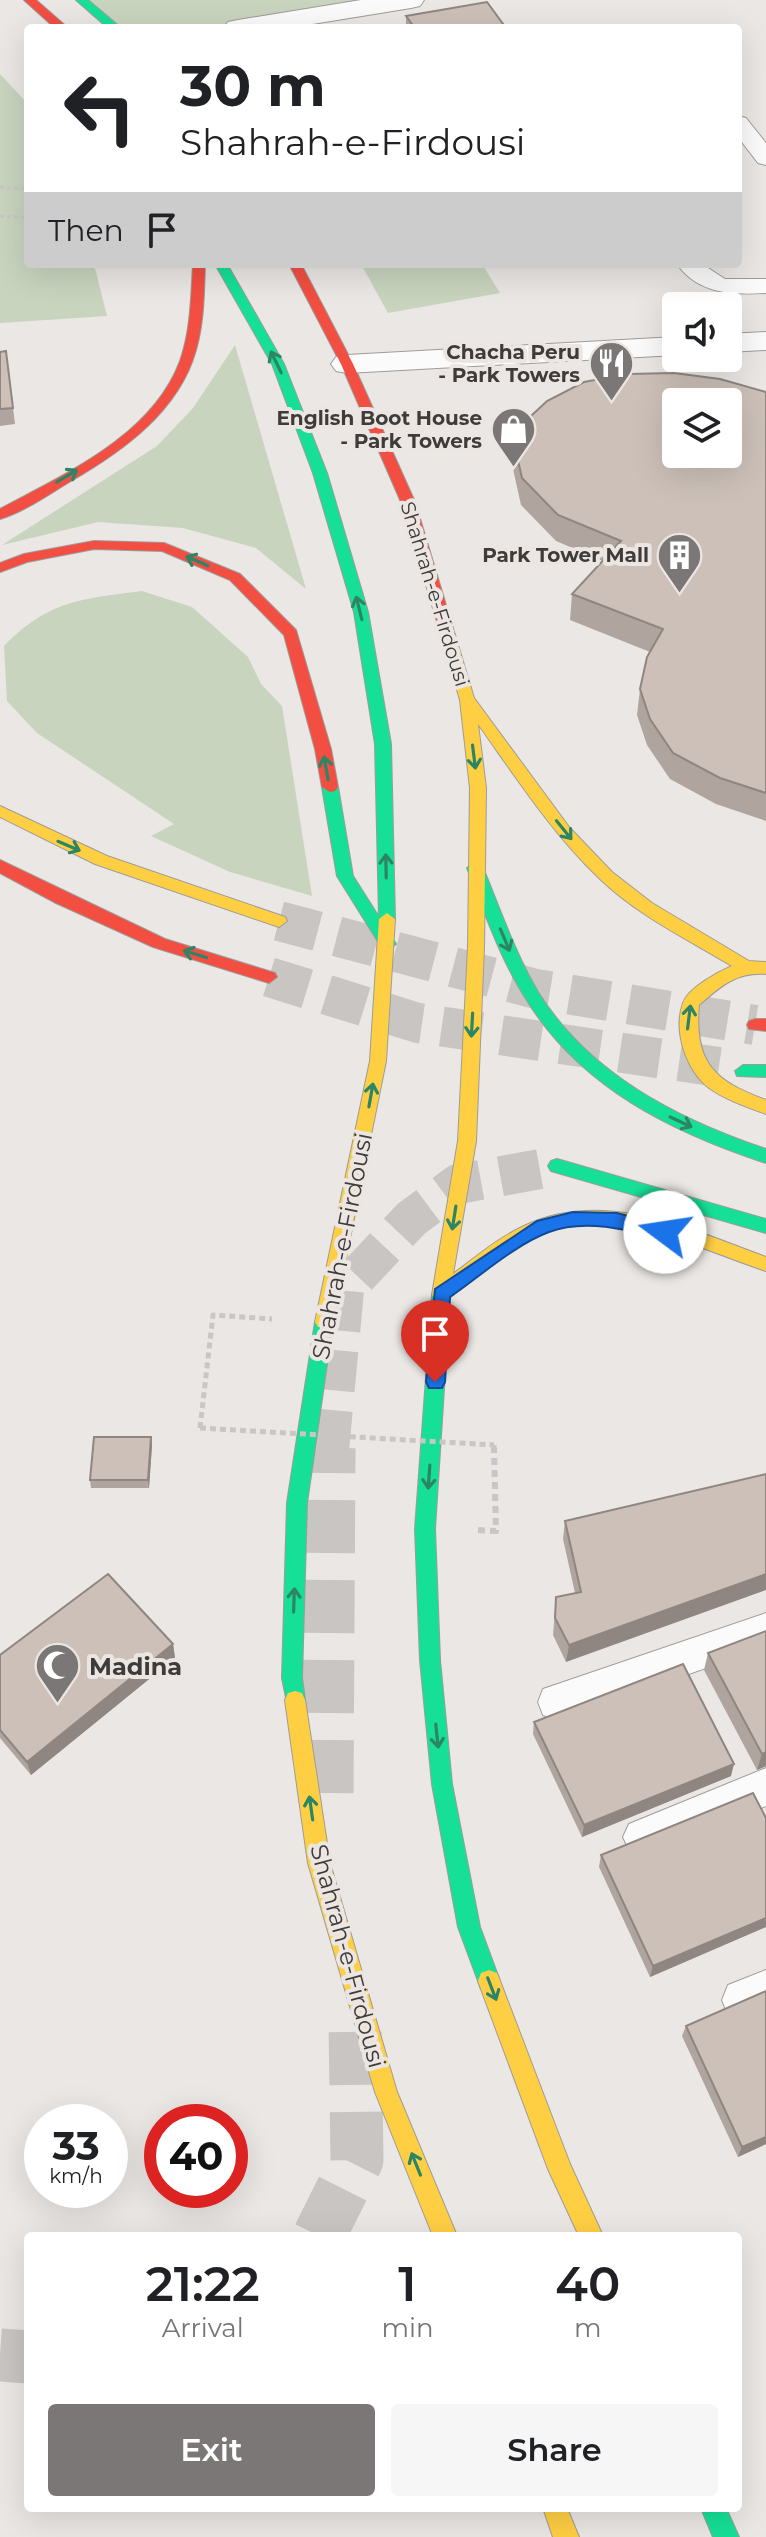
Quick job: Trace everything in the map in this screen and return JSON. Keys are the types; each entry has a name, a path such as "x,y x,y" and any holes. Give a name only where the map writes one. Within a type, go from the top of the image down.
{"main road":[{"path":"29,0 57,24"},
{"path":"81,0 110,24"},
{"path":"0,515 141,427 181,374 197,316 199,268"},
{"name":"Shahrah-e-Firdousi","path":"223,268 278,364 320,473 361,612 383,744 388,944 378,1061 324,1322 297,1503 292,1678 319,1863 386,2092 443,2232"},
{"name":"Shahrah-e-Firdousi","path":"297,268 347,364 408,502 467,700 478,788 476,947 467,1141 441,1294"},
{"path":"0,568 24,558 94,545 164,547 235,577 291,633 323,749 345,876 388,944"},
{"path":"467,700 564,831 606,876 646,907 746,967"},
{"path":"0,811 41,835 129,872 279,921"},
{"path":"0,866 62,899 159,943 269,977"},
{"path":"475,868 515,963 536,1000 585,1062 655,1110 735,1147 766,1156"},
{"path":"766,968 746,967 719,978 691,1003 688,1039 692,1061 709,1079 744,1101 766,1107"},
{"path":"743,1071 766,1071"},
{"path":"557,1166 766,1226"},
{"path":"589,2232 560,2169 469,1927 442,1784 430,1660 425,1529 441,1294 544,1226 573,1219 617,1220 766,1264"},
{"path":"557,2512 566,2537"},
{"path":"715,2512 726,2537"}],"street":[{"path":"263,24 411,0"},
{"path":"742,342 766,341"},
{"path":"347,364 662,347"}],"lane":[{"path":"742,128 766,158"},
{"path":"693,268 709,282 731,288 766,286"},
{"path":"557,1702 766,1630"},
{"path":"643,1837 766,1787"}],"path":[{"path":"0,187 24,189"},
{"path":"0,216 24,218"},
{"path":"213,1315 200,1428 494,1445 496,1531"}],"green space":[{"path":"80,0 413,0 263,24 109,24"},
{"path":"0,74 24,100 24,268 95,268 107,316 0,323"},
{"path":"363,268 484,268 500,293 388,313"},
{"path":"235,345 306,589 256,548 183,528 98,522 2,545 157,446 193,408"},
{"path":"142,591 192,607 248,657 261,684 282,706 312,896 230,872 151,836 174,824 37,733 7,701 4,646 20,631 36,619 67,604"}],"building":[{"path":"487,2 503,24 412,24 406,16"},
{"path":"6,351 13,408 0,409 0,352"},
{"name":"Park Tower Mall","path":"674,373 720,379 766,392 766,793 720,778 673,753 650,719 640,689 647,657 663,629 572,594 621,541 558,515 522,478 514,443 530,417 547,401 584,382 628,374"},
{"path":"94,1437 151,1437 148,1480 90,1480"},
{"path":"766,1474 766,1574 569,1645 555,1618 556,1597 581,1592 565,1521"},
{"name":"Madina","path":"108,1574 173,1644 27,1762 0,1730 0,1655"},
{"path":"766,1631 766,1752 762,1754 708,1653"},
{"path":"683,1664 734,1764 584,1825 534,1722"},
{"path":"753,1793 766,1818 766,1918 653,1966 601,1855"},
{"path":"766,1991 766,2137 742,2147 686,2026"}],"tunnel":[{"path":"279,921 536,989 755,1025"},
{"path":"269,977 418,1023 732,1069"},
{"path":"329,1450 344,1290 411,1219 458,1184 557,1166"},
{"path":"327,1793 329,1448"},
{"path":"321,2232 357,2160 355,2024"},
{"path":"0,2355 24,2357"}],"traffic: fast":[{"path":"81,0 110,24"},
{"path":"223,268 278,364 320,473 361,612 383,744 387,919"},
{"path":"330,787 345,876 388,944"},
{"path":"475,868 524,981 554,1027 578,1053 634,1098 666,1116 732,1145 766,1156"},
{"path":"743,1071 766,1071"},
{"path":"557,1166 766,1226"},
{"path":"441,1295 425,1529 430,1660 442,1784 469,1927 489,1981"},
{"path":"295,1700 292,1678 297,1503 324,1322"},
{"path":"715,2512 726,2537"}],"traffic: slow":[{"path":"441,1295 467,1141 476,947 478,788 467,700 448,635"},
{"path":"469,702 564,831 606,876 646,907 746,967 766,968"},
{"path":"0,811 101,860 279,921"},
{"path":"324,1322 378,1061 387,919"},
{"path":"746,967 719,978 691,1003 690,1044 703,1072 715,1083 766,1107"},
{"path":"441,1294 516,1238 544,1225 571,1219 599,1217 656,1226 766,1264"},
{"path":"295,1700 319,1863 386,2092 443,2232"},
{"path":"489,1981 560,2169 589,2232"},
{"path":"557,2512 566,2537"}],"traffic: jam":[{"path":"29,0 57,24"},
{"path":"0,515 102,456 126,439 167,397 181,373 190,347 199,268"},
{"path":"297,268 347,364 408,502 448,635"},
{"path":"0,568 24,558 94,545 164,547 235,577 291,633 323,749 330,787"},
{"path":"0,866 62,899 159,943 269,977"},
{"path":"755,1025 766,1025"}],"place":[{"name":"Chacha Peru - Park Towers","path":"611,403"},
{"name":"English Boot House - Park Towers","path":"513,469"},
{"name":"Park Tower Mall","path":"680,594"},
{"name":"Madina","path":"58,1705"}],"route":[{"path":"435,1382 441,1294 518,1240 544,1226 573,1219 617,1220 665,1232"}]}
